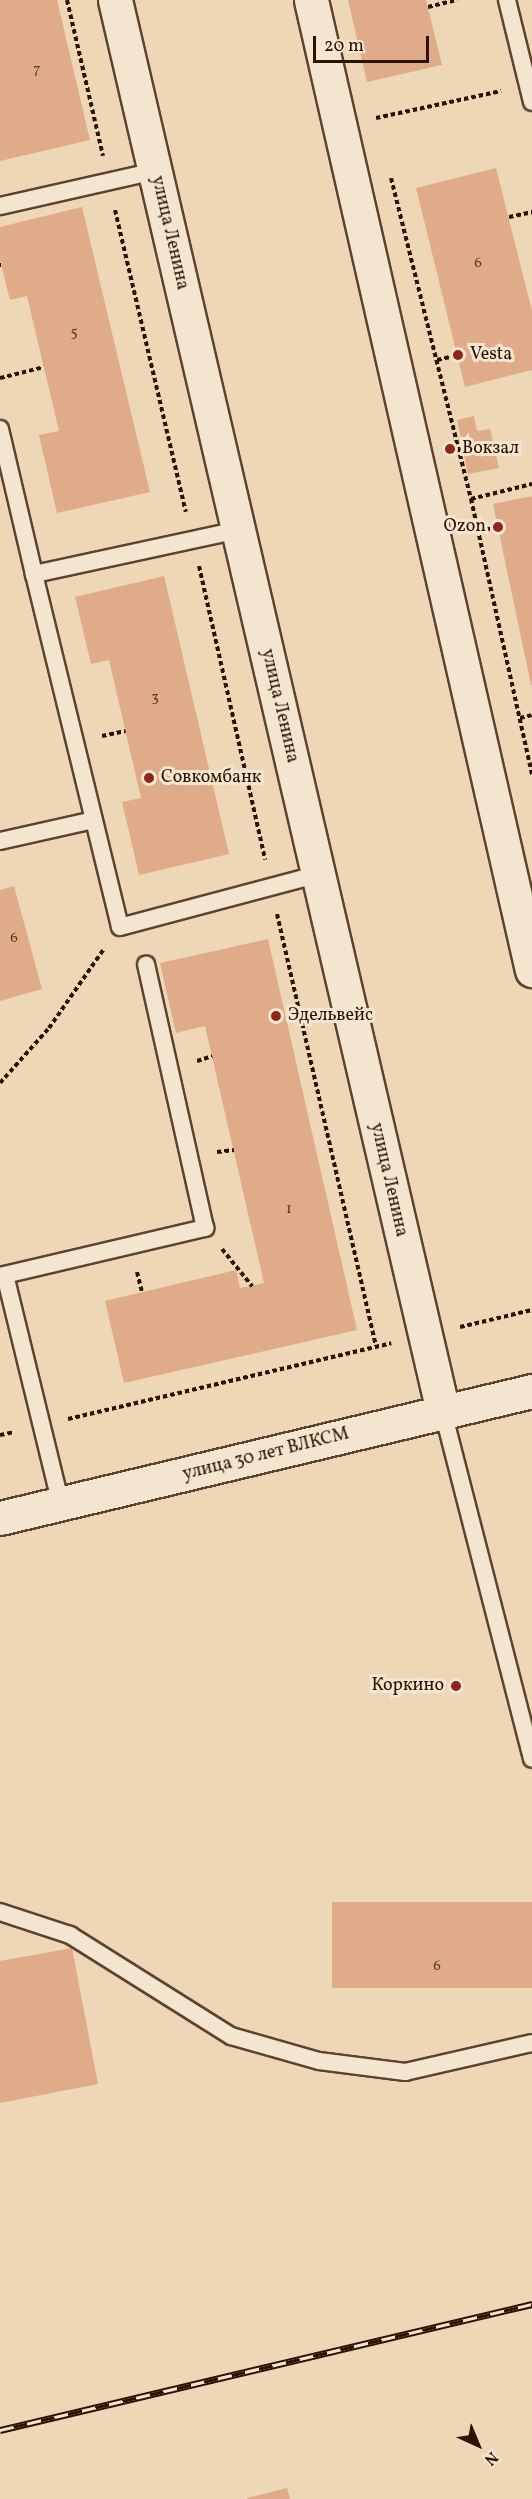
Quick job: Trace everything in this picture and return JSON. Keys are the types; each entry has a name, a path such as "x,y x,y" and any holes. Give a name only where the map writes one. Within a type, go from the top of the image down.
{"street":[{"name":"улица Ленина","path":"116,0 443,1412"},
{"path":"311,0 532,970"},
{"name":"улица 30 лет ВЛКСМ","path":"0,1518 532,1391"}],"lane":[{"path":"507,0 524,40 532,102"},
{"path":"0,206 155,171"},
{"path":"0,429 120,927 319,874"},
{"path":"34,574 238,530"},
{"path":"0,841 94,820"},
{"path":"61,1504 3,1276 205,1228 146,965"},
{"path":"443,1412 532,1759"},
{"path":"0,1912 70,1935 231,2036 319,2061 405,2072 532,2043"}],"path":[{"path":"0,1435 376,1346 193,540 67,0"},
{"path":"428,7 457,0"},
{"path":"368,120 528,85"},
{"path":"508,217 532,212"},
{"path":"437,360 458,355"},
{"path":"0,378 44,367"},
{"path":"471,499 532,484"},
{"path":"478,531 498,527"},
{"path":"520,718 532,715"},
{"path":"0,1083 49,1028 120,927"},
{"path":"205,1228 252,1286"}],"building":[{"path":"0,0 57,0 90,140 0,161"},
{"path":"348,0 426,0 442,65 367,82"},
{"path":"496,168 532,311 532,370 465,387 416,188"},
{"path":"82,207 150,492 57,513 39,435 59,431 27,296 10,300 0,260 0,227"},
{"path":"474,416 477,431 490,429 499,468 468,474 457,420"},
{"path":"532,496 532,685 531,685 493,504"},
{"path":"164,576 229,854 139,875 122,802 141,798 109,660 91,664 75,597"},
{"path":"14,886 42,989 0,1001 0,890"},
{"path":"268,939 357,1330 124,1383 105,1301 236,1270 240,1288 264,1283 205,1026 176,1033 160,963"},
{"path":"332,1902 532,1902 532,1988 332,1988"},
{"path":"72,1948 98,2084 0,2103 0,1961"},
{"path":"287,2488 290,2499 247,2499 247,2498"}],"railway":[{"path":"0,2430 532,2304"}],"place":[{"name":"Vesta","path":"458,355"},
{"name":"Вокзал","path":"450,449"},
{"name":"Ozon","path":"498,527"},
{"name":"Совкомбанк","path":"149,778"},
{"name":"Эдельвейс","path":"276,1016"},
{"name":"Коркино","path":"456,1686"}]}
